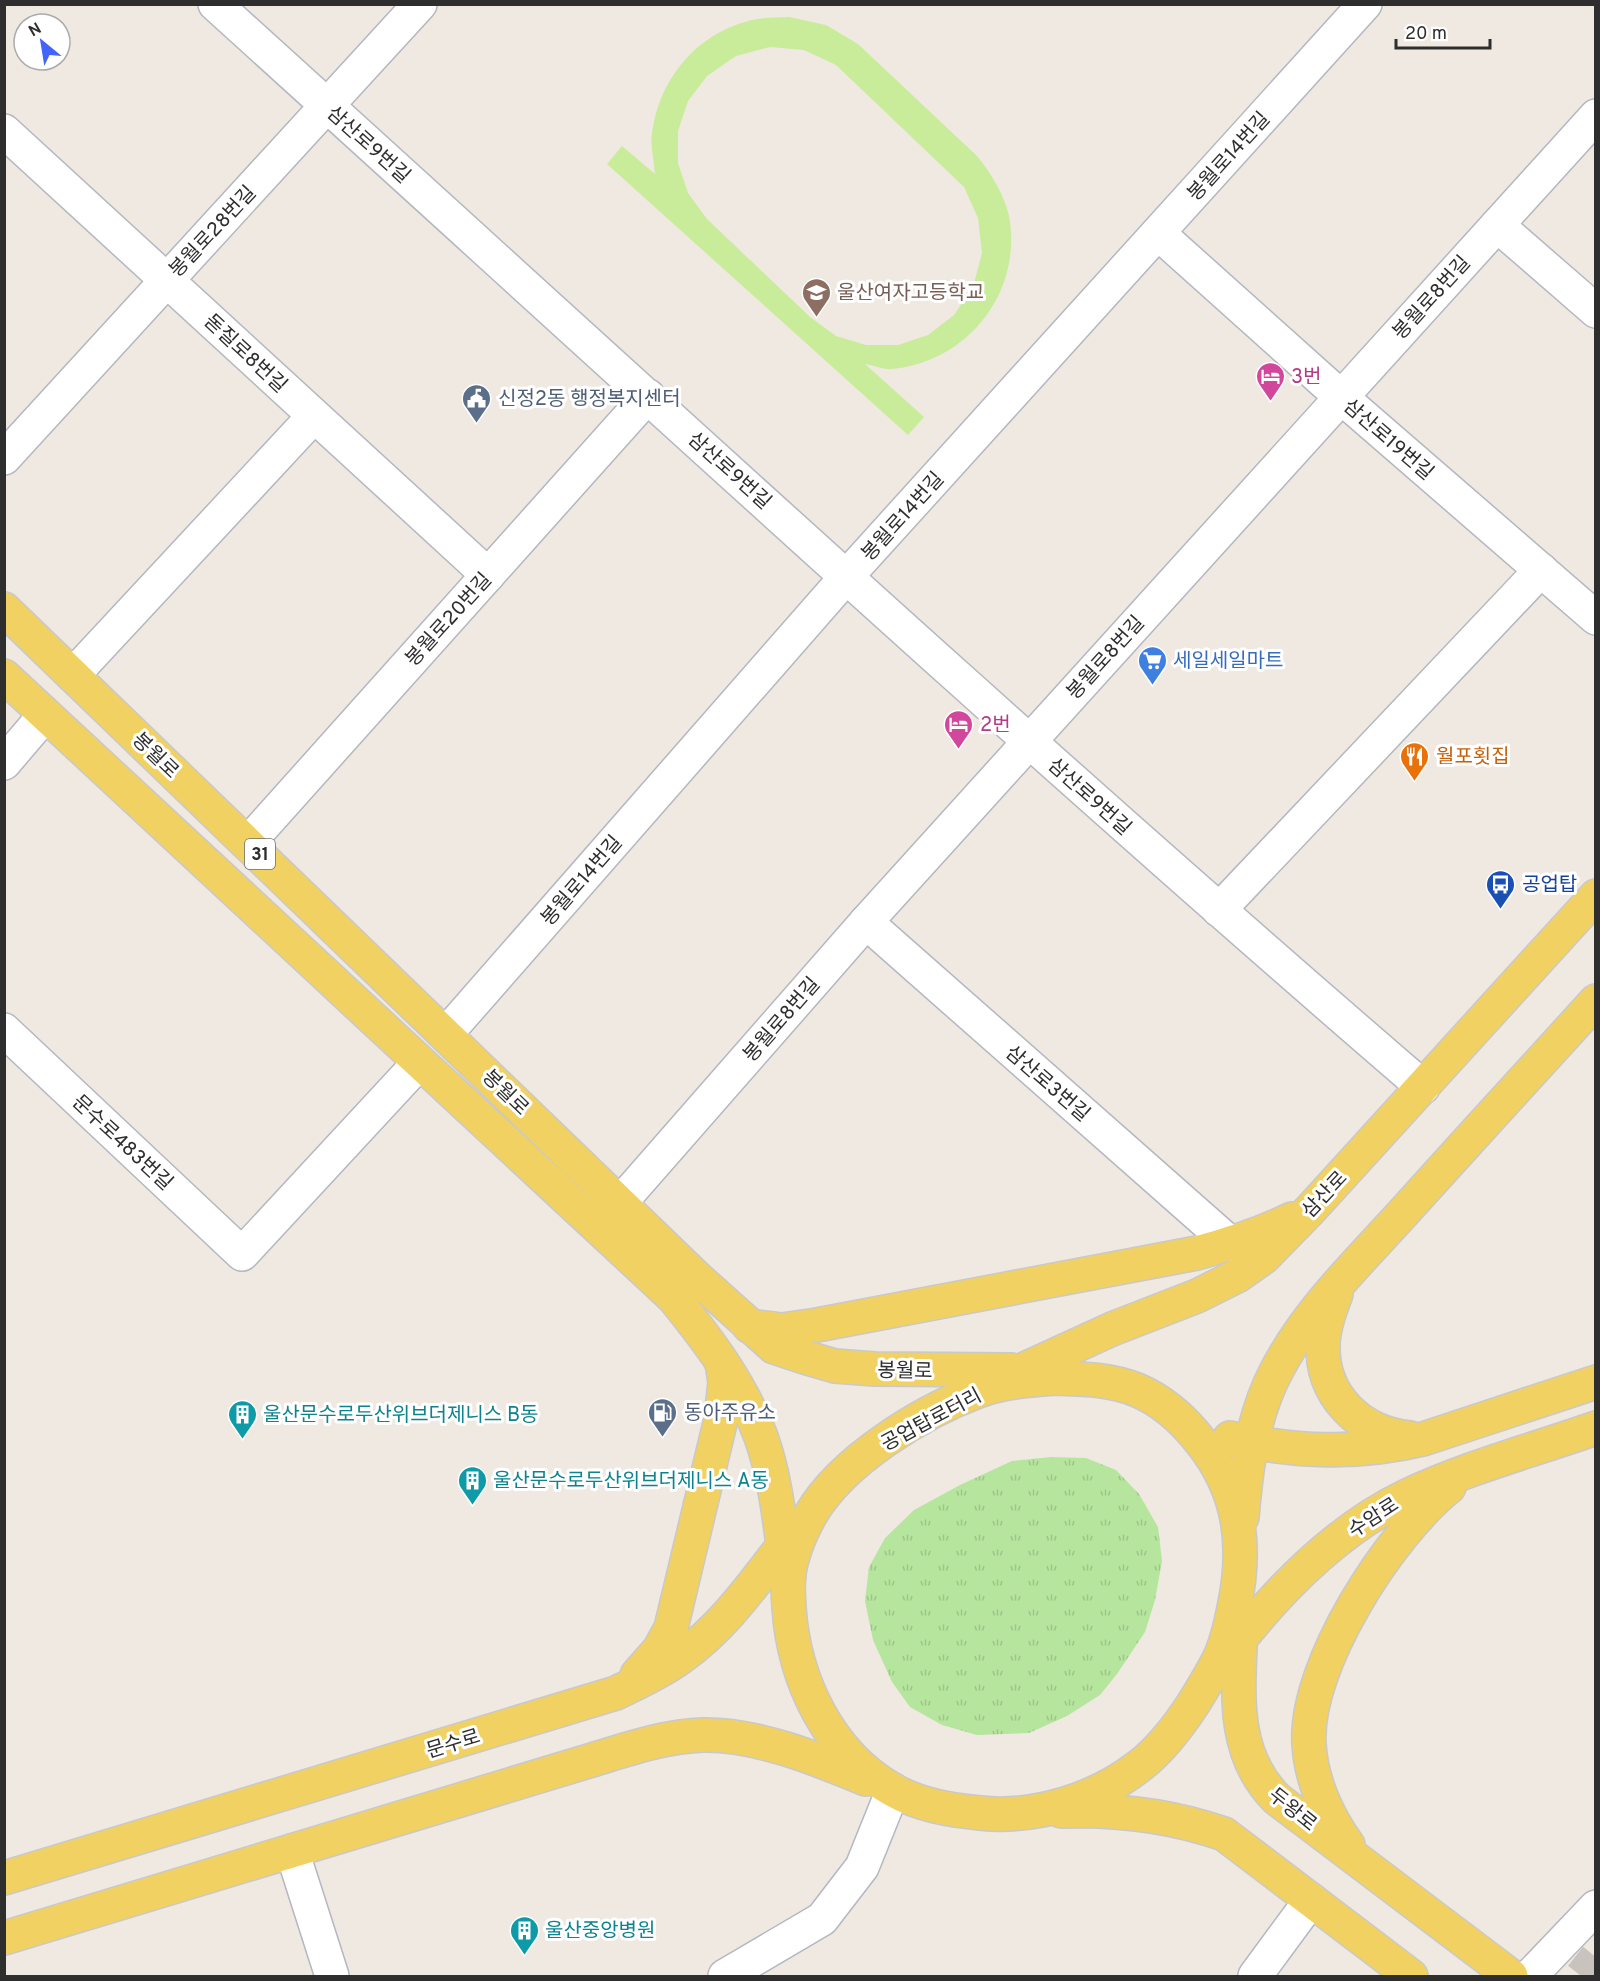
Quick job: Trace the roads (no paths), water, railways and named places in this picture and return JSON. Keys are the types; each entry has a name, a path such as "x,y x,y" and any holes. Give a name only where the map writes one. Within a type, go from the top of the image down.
{"main road":[{"name":"봉월로","path":"4,609 662,1244 774,1347 835,1366 921,1371 1022,1370 1097,1380"},
{"path":"4,676 673,1298 722,1361 743,1397 761,1437 773,1479 788,1584"},
{"name":"삼산로","path":"979,1390 1112,1329 1197,1296 1237,1276 1264,1257 1310,1210 1596,896"},
{"path":"1242,1553 1244,1501 1251,1442 1269,1385 1299,1332 1343,1279 1596,1001"},
{"path":"749,1326 782,1330 817,1325 1197,1252 1231,1244 1269,1230 1310,1210"},
{"path":"1343,1279 1329,1313 1323,1341 1324,1364 1331,1386 1343,1406 1375,1430 1395,1436 1424,1439"},
{"path":"616,1693 653,1657 671,1628 721,1419 725,1382 722,1361"},
{"name":"공업탑로터리","path":"1054,1378 1097,1380 1136,1390 1162,1404 1186,1422 1211,1455 1229,1488 1238,1519 1242,1553 1239,1588 1221,1654 1205,1685 1168,1739 1139,1767 1104,1788 1069,1803 1029,1813 986,1814 950,1810 918,1801 893,1790 869,1773 844,1750 809,1694 797,1660 790,1623 788,1584 791,1561 799,1539 828,1489 854,1463 914,1423 979,1390 1015,1382 1054,1378"},
{"path":"1186,1422 1205,1431 1251,1442 1313,1451 1359,1450 1395,1446 1424,1439 1596,1382"},
{"name":"수암로","path":"1205,1685 1241,1637 1289,1585 1345,1534 1373,1515 1438,1482 1596,1428"},
{"path":"1362,1863 1338,1830 1323,1801 1313,1772 1309,1743 1313,1705 1323,1669 1340,1633 1387,1553 1427,1506 1473,1470"},
{"name":"문수로","path":"4,1878 616,1693 681,1658 705,1638 732,1611 828,1489"},
{"name":"두왕로","path":"1242,1553 1240,1717 1252,1768 1263,1785 1277,1799 1511,1977"},
{"path":"4,1938 673,1738 702,1735 732,1736 831,1764 893,1790"},
{"path":"1029,1813 1111,1812 1198,1825 1224,1834 1411,1977"}],"street":[{"name":"삼산로9번길","path":"215,4 1029,741 1218,910 1423,1086"},
{"name":"봉월로28번길","path":"4,458 420,4"},
{"name":"봉월로14번길","path":"446,1034 847,576 1365,4"},
{"name":"봉월로8번길","path":"620,1203 866,922 1596,116"},
{"name":"돋질로8번길","path":"4,131 488,575"},
{"path":"1497,225 1596,311"},
{"name":"삼산로19번길","path":"1158,232 1341,397 1596,618"},
{"name":"봉월로20번길","path":"248,843 648,396"},
{"path":"73,675 314,416"},
{"path":"1218,910 1541,570"},
{"path":"4,763 45,715"},
{"name":"삼산로3번길","path":"866,922 1231,1244"},
{"name":"문수로483번길","path":"4,1030 242,1254 419,1063"},
{"path":"725,1977 822,1919 862,1867 893,1790"},
{"path":"292,1851 332,1977"},
{"path":"1255,1977 1311,1900"},
{"path":"1530,1977 1596,1907"}],"tunnel":[{"path":"1581,1976 1596,1957"}],"place":[{"name":"울산여자고등학교","path":"816,318"},
{"name":"3번","path":"1270,402"},
{"name":"신정2동 행정복지센터","path":"477,424"},
{"name":"세일세일마트","path":"1152,686"},
{"name":"2번","path":"959,750"},
{"name":"월포횟집","path":"1415,782"},
{"name":"공업탑","path":"1501,910"},
{"name":"동아주유소","path":"663,1438"},
{"name":"울산문수로두산위브더제니스 B동","path":"242,1440"},
{"name":"울산문수로두산위브더제니스 A동","path":"472,1506"},
{"name":"울산중앙병원","path":"524,1956"}]}
